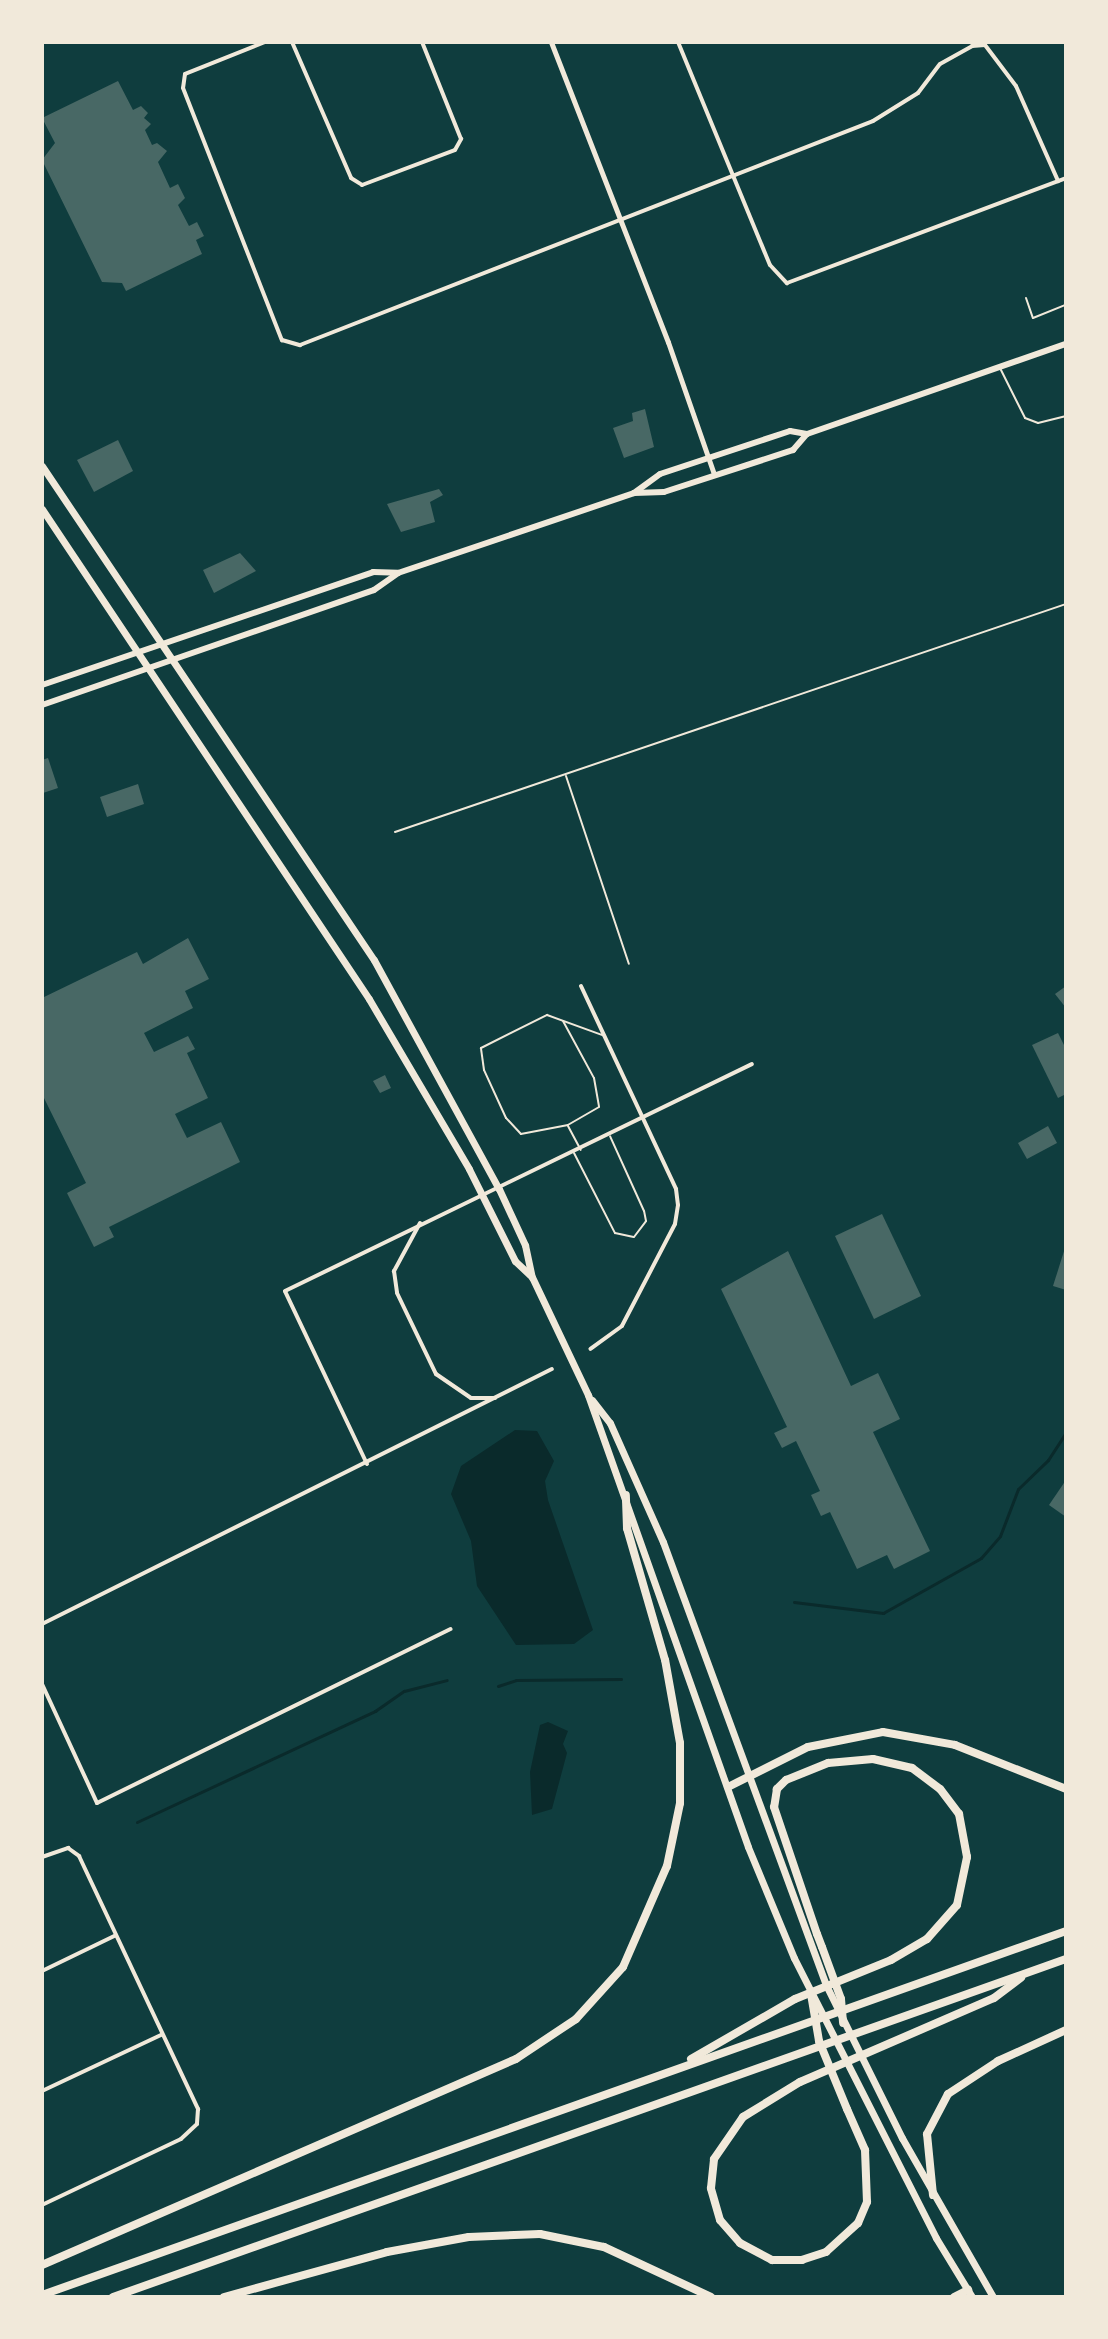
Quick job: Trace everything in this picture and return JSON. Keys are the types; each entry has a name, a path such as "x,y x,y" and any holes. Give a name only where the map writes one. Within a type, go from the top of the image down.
{"highway":[{"path":"42,2265 516,2059 576,2019 623,1967 667,1866 680,1803 680,1743 665,1660 627,1528 626,1495"},
{"path":"728,1787 822,1742 883,1732 955,1745 1066,1789"},
{"path":"682,2065 795,1999 927,1939 957,1905 967,1857 959,1814 940,1789 912,1768 873,1759 828,1763 777,1789 774,1807 822,1947 841,1999 843,2023"},
{"path":"42,2295 1066,1931"},
{"path":"113,2297 1066,1959"},
{"path":"811,1994 819,2041 847,2109 865,2150 869,2178 858,2223 826,2252 802,2260 772,2260 740,2243 720,2220 711,2188 714,2159 743,2117 800,2082 994,1998 1028,1972"},
{"path":"933,2195 925,2153 927,2134 948,2094 998,2061 1066,2030"},
{"path":"224,2297 387,2252 469,2237 540,2234 604,2247 711,2297"},
{"path":"954,2297 970,2293"}],"main road":[{"path":"634,493 660,474 790,431 807,434 1066,344"},
{"path":"42,705 374,590 398,573 634,493 664,492 793,450 807,434"},
{"path":"42,466 158,645 374,960 499,1189 525,1245 532,1277 588,1395 728,1787 794,1958 865,2100 970,2293"},
{"path":"42,509 364,990 481,1193 515,1261 532,1277"},
{"path":"42,685 373,572 398,573"},
{"path":"588,1395 610,1423 663,1542 826,1985 843,2023 933,2195 993,2297"}],"street":[{"path":"265,42 185,74 183,88 282,340 300,345 735,176 895,110 918,93 940,64 972,46 985,45 1016,86 1058,181"},
{"path":"292,42 351,178 362,185 455,150 461,139 422,42"},
{"path":"551,42 621,220 714,474"},
{"path":"678,42 777,278 795,284 1066,178"},
{"path":"581,986 676,1189 675,1224 622,1326 590,1349"},
{"path":"367,1464 285,1291 421,1221 481,1193 499,1189 752,1064"},
{"path":"421,1221 401,1249 394,1271 397,1293 436,1374 471,1398 496,1398"},
{"path":"42,1624 552,1369"},
{"path":"42,1684 97,1803 450,1629"},
{"path":"42,1857 68,1848 79,1856 198,2109 197,2124 181,2139 42,2205"},
{"path":"42,1971 116,1935"},
{"path":"42,2091 161,2035"}],"lane":[{"path":"1026,298 1033,318 1066,305"},
{"path":"999,367 1025,418 1038,423 1066,416"},
{"path":"395,832 1066,604"},
{"path":"565,775 629,964"},
{"path":"563,1021 594,1078 600,1101 586,1118 568,1125 543,1133 514,1131 481,1060 487,1041 547,1015 605,1036"},
{"path":"568,1125 581,1150"},
{"path":"574,1153 615,1233 634,1237 646,1221 644,1211 610,1136"}],"water":[{"path":"515,1430 537,1431 554,1461 545,1481 548,1500 593,1630 574,1644 516,1645 477,1586 471,1541 451,1494 461,1466"},
{"path":"548,1722 568,1731 563,1744 567,1753 552,1809 532,1815 530,1772 540,1725"}],"building":[{"path":"118,81 133,110 141,106 148,113 144,118 151,124 145,130 152,145 157,143 167,151 158,162 170,188 178,184 185,198 178,205 189,226 197,222 204,236 196,240 202,254 126,291 122,283 102,282 42,160 55,143 42,118"},
{"path":"645,409 654,447 624,458 613,428 633,421 632,413"},
{"path":"118,440 133,471 94,492 77,460"},
{"path":"439,489 443,495 430,502 435,522 401,532 387,504"},
{"path":"240,553 256,571 214,593 203,570"},
{"path":"48,758 58,788 43,793 42,760"},
{"path":"138,784 144,804 107,817 100,797"},
{"path":"188,938 209,979 185,991 193,1008 144,1033 154,1052 188,1036 195,1049 187,1053 208,1098 175,1114 187,1138 221,1122 240,1162 109,1227 114,1237 94,1247 67,1193 86,1183 42,1094 42,998 137,952 143,964"},
{"path":"1066,986 1066,1008 1055,994"},
{"path":"1058,1033 1066,1049 1066,1094 1058,1098 1032,1045"},
{"path":"385,1075 391,1088 380,1093 373,1081"},
{"path":"1048,1126 1057,1143 1027,1159 1018,1143"},
{"path":"882,1214 921,1296 874,1319 835,1236"},
{"path":"1066,1248 1066,1290 1053,1286"},
{"path":"788,1251 851,1386 878,1373 900,1419 873,1432 930,1551 894,1569 887,1555 857,1569 830,1512 821,1516 811,1495 820,1491 796,1441 782,1448 774,1433 787,1427 721,1289"},
{"path":"1066,1480 1066,1517 1049,1505"}],"waterway":[{"path":"794,1602 883,1613 981,1558 1000,1536 1018,1489 1048,1460 1066,1432"},
{"path":"498,1686 516,1680 621,1679"},
{"path":"137,1822 375,1711 404,1691 447,1680"}]}
